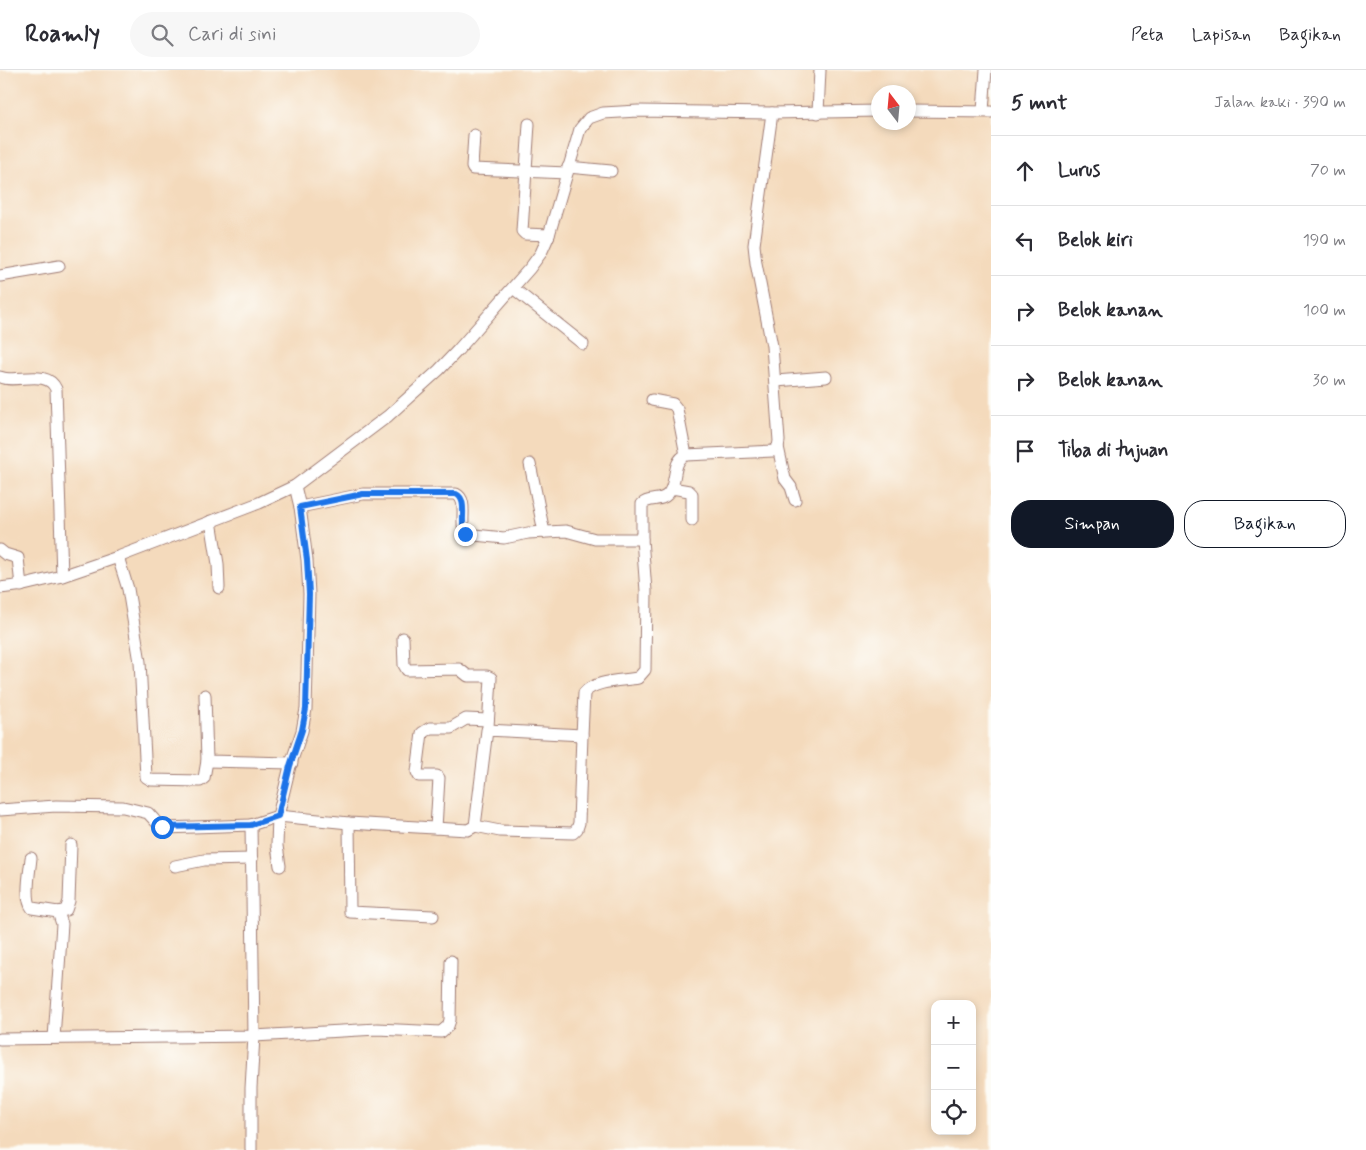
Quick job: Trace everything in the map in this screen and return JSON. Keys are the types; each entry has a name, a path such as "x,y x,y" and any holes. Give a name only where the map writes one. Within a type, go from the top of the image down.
{"street":[{"path":"818,113 820,70"},
{"path":"916,111 987,112 986,70"},
{"path":"0,588 21,586 62,576 118,557 259,503 295,486 388,416 414,394 458,350 541,253 549,235 580,130 585,122 594,115 638,111 871,112"},
{"path":"772,113 754,245 772,346 776,381 778,447 785,479 791,487 795,500"},
{"path":"529,124 522,231 525,234 549,235"},
{"path":"474,135 473,169 525,172 611,170"},
{"path":"0,276 59,266"},
{"path":"513,288 583,344"},
{"path":"0,377 10,379 44,378 50,380 56,389 62,576"},
{"path":"776,381 826,377"},
{"path":"652,400 673,404 678,409 686,455"},
{"path":"0,810 56,806 123,807 148,813 160,826 165,828 251,825 278,816 349,823 468,830 475,826 500,830 573,833 578,829 579,823 584,694 588,689 605,683 638,678 645,670 646,591 642,540 642,504 647,500 665,497 672,488 678,462 686,455 772,451 778,447"},
{"path":"530,464 544,532"},
{"path":"280,866 277,846 278,816 301,735 306,709 309,594 307,560 300,507 295,486"},
{"path":"672,488 689,491 692,494 692,520"},
{"path":"300,507 363,494 456,494 462,500 465,534 504,538 528,533 566,531 595,540 642,540"},
{"path":"211,521 218,564 219,588"},
{"path":"0,550 5,554 18,558 21,586"},
{"path":"118,557 128,589 140,662 146,777 151,780 200,781 204,778 207,761 205,696"},
{"path":"404,638 404,665 407,670 460,669 468,676 490,677 492,680 475,826"},
{"path":"436,828 439,778 435,776 419,776 416,772 422,733 430,728 451,728 466,719 488,725 582,735"},
{"path":"207,761 292,763"},
{"path":"349,823 350,912 433,916"},
{"path":"251,825 254,1036 251,1088 251,1150"},
{"path":"31,858 29,904 32,908 58,912 66,910 69,901 71,845"},
{"path":"175,866 204,860 252,859"},
{"path":"54,1038 62,924 58,912"},
{"path":"0,1039 254,1036 377,1030 442,1031 449,1025 450,1020 451,961"}],"route":[{"path":"162,827 251,825 278,816 290,766 300,740 306,709 309,594 307,560 300,507 363,494 456,494 462,500 463,532 465,534"}]}
